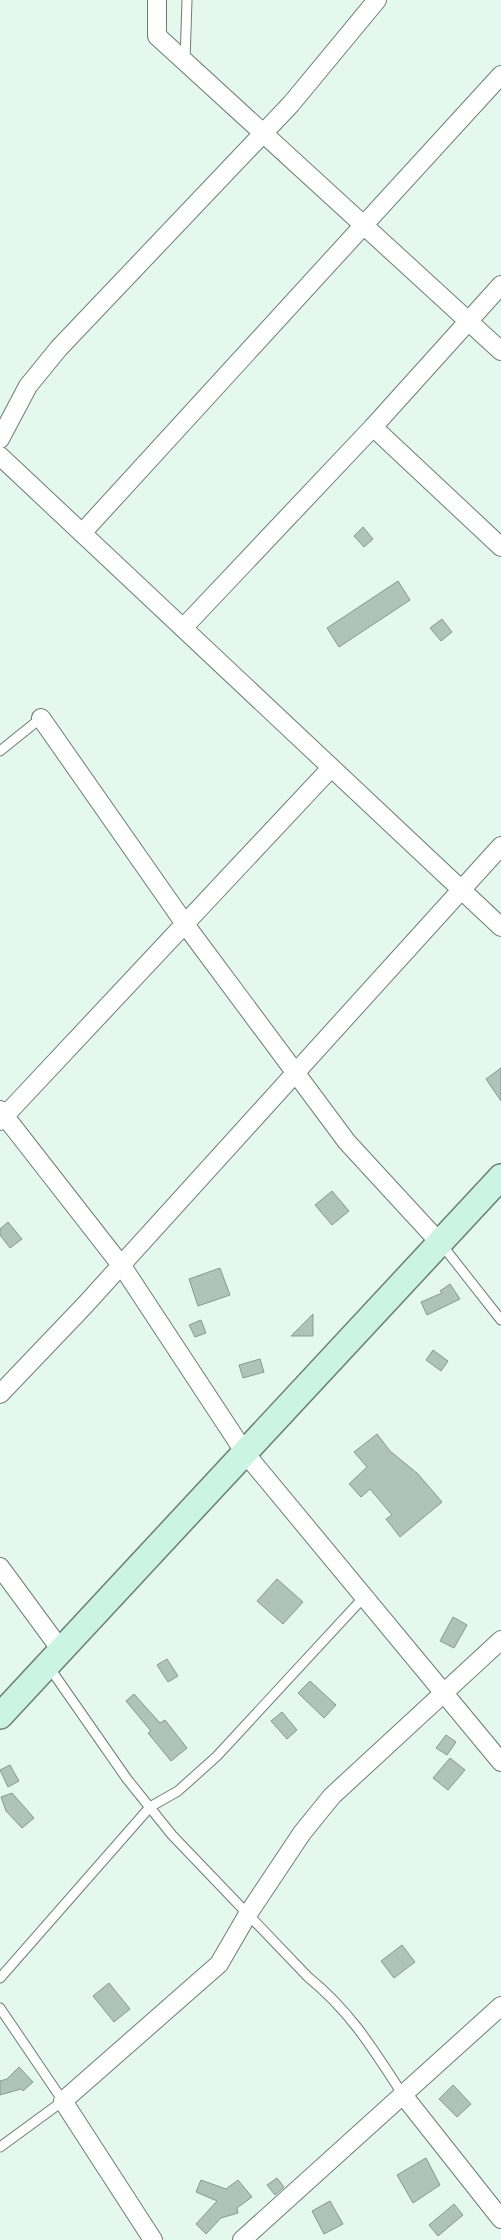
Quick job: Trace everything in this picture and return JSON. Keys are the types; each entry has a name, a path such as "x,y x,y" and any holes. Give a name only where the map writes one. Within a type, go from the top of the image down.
{"street":[{"path":"157,0 157,36 501,351"},
{"path":"0,440 28,386 59,348 290,104 376,0"},
{"path":"82,533 501,74"},
{"path":"183,628 374,427 501,285"},
{"path":"374,427 501,547"},
{"path":"0,456 501,928"},
{"path":"42,718 185,923 347,1142 440,1243"},
{"path":"331,768 2,1116 121,1266 246,1453 501,1762"},
{"path":"0,1394 121,1266 501,846"},
{"path":"0,1716 501,1177"},
{"path":"0,1567 54,1657"},
{"path":"153,2240 62,2101 219,1964 248,1914 302,1833 332,1796 501,1640"},
{"path":"242,2240 501,2006"},
{"path":"403,2095 501,2220"}],"lane":[{"path":"185,62 187,0"},
{"path":"0,751 42,718"},
{"path":"440,1243 501,1320"},
{"path":"0,1978 150,1807 178,1791 217,1756 364,1596"},
{"path":"54,1657 127,1779 172,1835 308,1977 352,2018 403,2095"},
{"path":"0,2008 62,2101 0,2147"}],"building":[{"path":"363,527 373,539 364,547 354,536"},
{"path":"398,581 410,600 339,647 327,628"},
{"path":"442,619 452,632 441,641 430,628"},
{"path":"501,1068 501,1101 486,1079"},
{"path":"332,1191 349,1211 332,1225 315,1205"},
{"path":"8,1222 22,1239 10,1248 0,1235 0,1229"},
{"path":"220,1268 230,1295 198,1306 189,1279"},
{"path":"450,1284 460,1299 427,1315 421,1302 442,1293 440,1291"},
{"path":"313,1314 313,1336 291,1336"},
{"path":"201,1320 206,1333 195,1337 189,1325"},
{"path":"433,1350 448,1361 441,1371 426,1360"},
{"path":"260,1359 264,1372 243,1378 239,1365"},
{"path":"377,1434 390,1451 418,1474 442,1502 400,1537 386,1519 392,1515 370,1489 361,1497 349,1484 367,1467 354,1452"},
{"path":"277,1579 303,1602 283,1624 257,1601"},
{"path":"453,1617 467,1625 454,1648 440,1641"},
{"path":"167,1659 178,1676 168,1682 157,1665"},
{"path":"310,1681 336,1705 324,1718 298,1693"},
{"path":"134,1694 160,1723 165,1720 187,1748 171,1761 148,1733 151,1731 126,1701"},
{"path":"282,1712 297,1730 287,1739 271,1721"},
{"path":"446,1735 456,1742 447,1755 436,1748"},
{"path":"450,1758 465,1770 448,1790 433,1778"},
{"path":"10,1765 19,1781 8,1787 0,1770"},
{"path":"12,1793 34,1818 22,1828 6,1811 1,1797"},
{"path":"402,1945 415,1962 394,1978 381,1961"},
{"path":"109,1983 130,2009 114,2022 93,1996"},
{"path":"19,2067 33,2082 23,2091 21,2089 0,2095 0,2081 7,2079"},
{"path":"453,2085 471,2104 457,2117 439,2099"},
{"path":"426,2158 440,2185 413,2203 397,2175"},
{"path":"277,2178 284,2187 275,2195 267,2185"},
{"path":"201,2180 226,2189 238,2180 252,2197 237,2208 238,2213 221,2218 206,2234 196,2224 217,2201 196,2192"},
{"path":"330,2201 343,2224 324,2234 312,2211"},
{"path":"454,2204 463,2215 438,2236 429,2225"}]}
